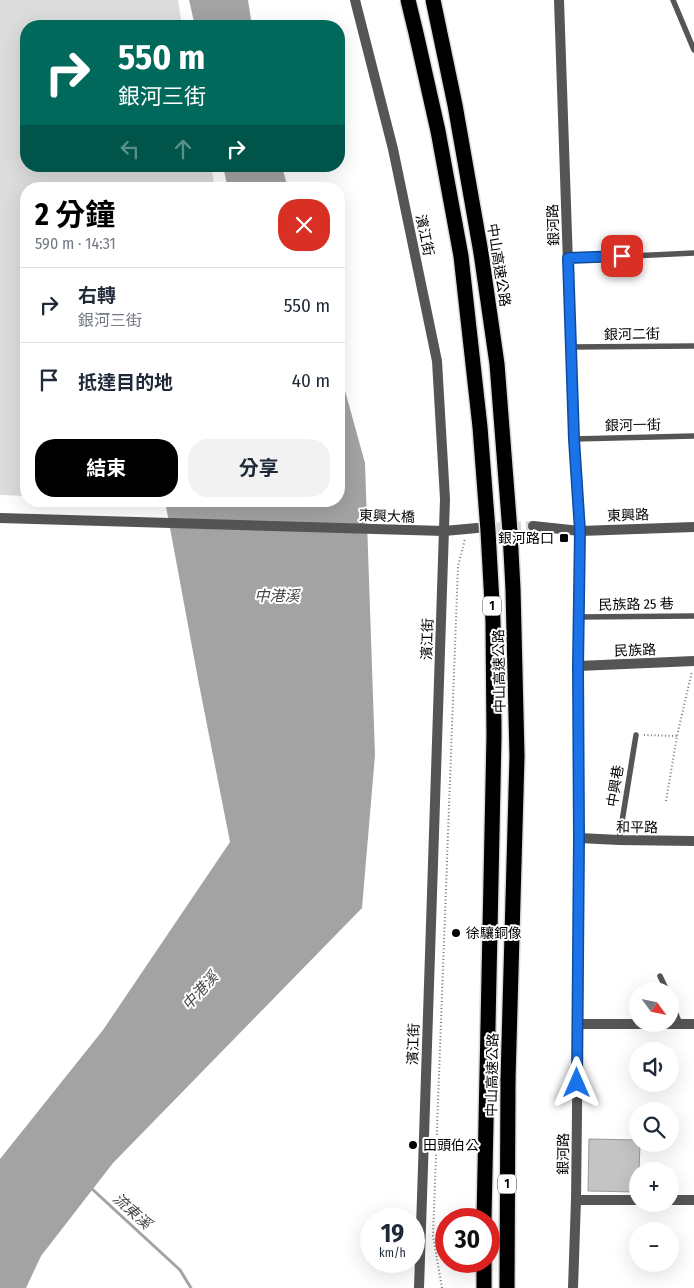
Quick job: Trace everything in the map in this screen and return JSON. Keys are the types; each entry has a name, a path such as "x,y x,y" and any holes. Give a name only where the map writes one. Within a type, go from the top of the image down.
{"highway":[{"name":"中山高速公路","path":"408,0 438,131 462,256 480,427 488,531 493,620 494,736 484,1208"},
{"name":"中山高速公路","path":"432,0 455,105 481,254 497,364 514,598 517,756 508,1079 507,1288"},
{"path":"484,1273 484,1288"}],"street":[{"name":"濱江街","path":"355,0 394,149 437,361 445,499 419,1288"},
{"name":"銀河路","path":"559,0 570,347 580,531 578,1024 573,1288"},
{"name":"東興大橋","path":"0,518 444,531 477,528"},
{"name":"東興路","path":"533,526 580,531 694,527"},
{"name":"民族路","path":"578,666 694,662"},
{"name":"和平路","path":"579,838 694,841"},
{"path":"578,1024 694,1024"},
{"path":"576,1200 629,1200"},
{"path":"679,1200 694,1200"}],"lane":[{"path":"673,0 694,50"},
{"path":"568,258 694,253"},
{"name":"銀河二街","path":"570,347 694,346"},
{"name":"銀河一街","path":"574,439 694,436"},
{"name":"民族路 25 巷","path":"579,617 694,616"},
{"name":"中興巷","path":"619,840 636,735"},
{"path":"660,976 663,982"}],"path":[{"path":"442,1288 432,1236 458,566 464,543 465,528"},
{"path":"666,801 677,736 694,662"},
{"path":"636,735 677,736"}],"shaded area":[{"path":"0,0 178,0 181,20 20,20 20,172 212,172 214,182 20,182 20,496 0,495"}],"water":[{"path":"189,0 248,0 251,20 194,20"},
{"path":"224,172 284,172 286,182 226,182"},
{"name":"中港溪","path":"345,391 365,463 375,755 362,908 113,1163 41,1256 26,1288 0,1288 0,1159 103,1030 230,842 166,507 345,507"}],"building":[{"path":"589,1139 629,1140 629,1152 640,1152 639,1162 629,1162 629,1192 588,1191"}],"waterway":[{"name":"流東溪","path":"91,1188 180,1270 191,1288"}],"tunnel":[{"path":"481,528 533,526"}],"place":[{"name":"銀河路口","path":"564,538"},
{"name":"徐驤銅像","path":"456,933"},
{"name":"田頭伯公","path":"413,1145"}],"route":[{"path":"577,1083 580,531 574,439 568,258 622,256"}]}
